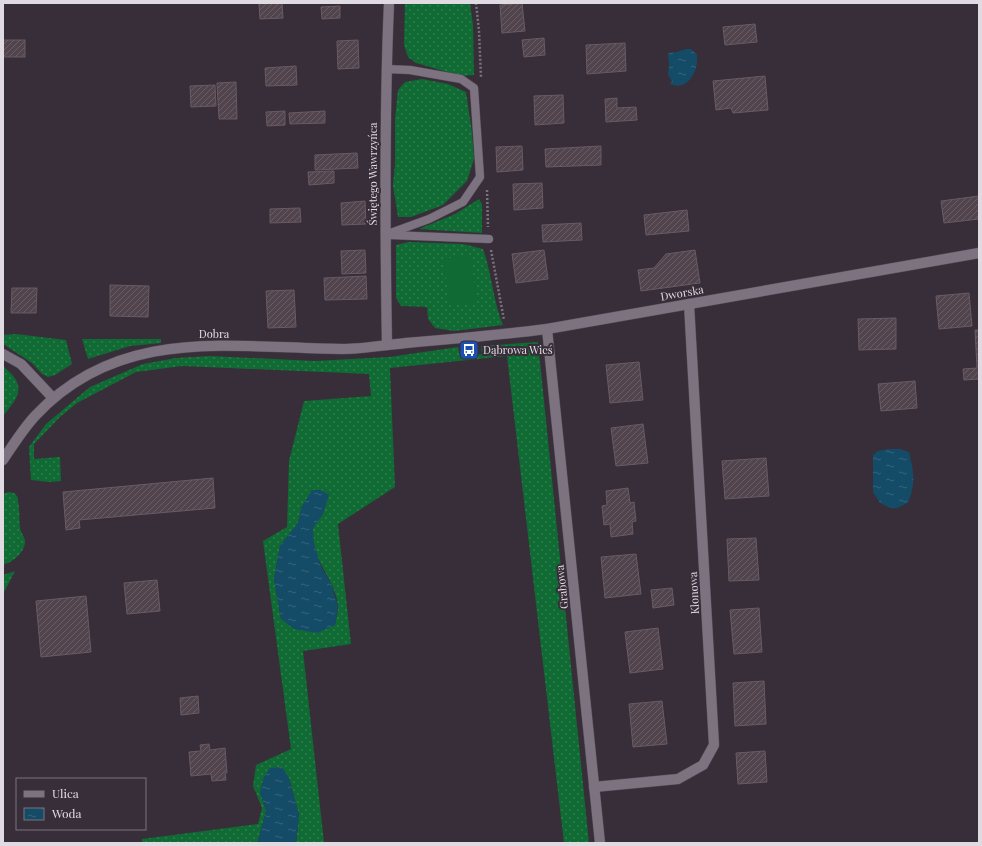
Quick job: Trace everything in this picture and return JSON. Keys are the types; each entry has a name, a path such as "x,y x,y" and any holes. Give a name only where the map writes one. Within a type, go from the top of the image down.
{"street":[{"name":"Świętego Wawrzyńca","path":"387,345 385,235 386,69 389,3"},
{"name":"Dworska","path":"387,345 547,329 979,253"},
{"name":"Klonowa","path":"594,788 678,779 703,765 714,745 689,304"},
{"name":"Grabowa","path":"547,329 600,843"},
{"name":"Dobra","path":"3,460 34,417 53,398 82,377 132,356 172,348 217,345 344,349 387,345"},
{"path":"3,354 21,364 53,398"}],"lane":[{"path":"385,235 429,219 463,202 480,177 474,88 461,79 410,70 386,69"},
{"path":"385,235 489,239"}],"green space":[{"path":"405,3 470,3 473,25 474,75 461,76 416,63 408,57 404,45"},
{"path":"422,79 448,84 466,92 472,132 474,159 467,181 443,205 411,217 398,217 393,185 395,164 395,119 398,90 405,82"},
{"path":"479,199 482,204 482,233 419,229 455,214"},
{"path":"409,242 463,244 483,249 489,268 497,307 503,325 454,331 435,328 428,319 427,307 401,306 396,298 396,245"},
{"path":"471,255 477,302 449,305 444,259"},
{"path":"16,334 66,340 72,364 55,375 48,377 42,374 32,363 3,344 3,335"},
{"path":"82,339 161,339 161,343 130,346 88,359"},
{"path":"538,342 589,843 564,843 507,356 390,368 395,487 338,524 351,644 303,651 324,843 296,843 299,815 289,778 260,792 266,811 258,841 256,843 142,843 142,839 258,824 262,808 253,786 256,765 291,749 263,541 287,527 289,461 304,401 371,396 369,374 182,366 136,372 77,403 60,417 34,444 34,459 60,457 61,481 49,482 31,480 29,447 46,424 90,387 143,364 176,358 210,356 315,361 389,357 458,347 460,356 482,354 481,346","holes":["302,506 323,514 313,529 313,540 319,559 336,596 338,608 335,625 281,619 274,579 280,546 298,523"]},
{"path":"3,366 16,379 18,391 14,402 3,416"},
{"path":"9,492 14,493 17,496 20,528 25,544 18,556 11,562 3,565 3,494"},
{"path":"15,571 3,594 3,575"}],"water":[{"path":"691,49 697,55 694,73 687,82 682,85 676,86 670,84 672,81 668,75 668,53"},
{"path":"900,449 909,452 913,472 913,483 908,503 897,508 891,508 880,503 873,492 873,455 878,451"},
{"path":"312,490 321,490 329,495 323,514 313,528 314,543 320,564 332,586 338,606 335,625 317,633 294,629 281,619 274,579 280,546 298,523 302,506"},
{"path":"282,767 289,778 299,815 296,843 256,843 258,841 266,811 260,792 263,779 270,768"}],"building":[{"path":"259,3 282,3 283,18 260,19"},
{"path":"522,3 525,31 502,33 500,5"},
{"path":"340,6 340,18 322,19 321,7"},
{"path":"755,24 757,42 725,45 723,27"},
{"path":"544,38 545,55 524,57 522,40"},
{"path":"3,40 25,40 25,57 3,57"},
{"path":"358,40 359,68 338,69 337,41"},
{"path":"625,43 626,71 587,74 586,45"},
{"path":"296,66 297,85 266,86 265,68"},
{"path":"765,76 768,110 733,113 731,108 716,110 713,81"},
{"path":"236,82 237,119 219,119 217,83"},
{"path":"215,85 216,106 191,107 190,86"},
{"path":"563,95 564,123 535,125 534,96"},
{"path":"617,98 617,108 636,107 637,120 606,122 605,99"},
{"path":"285,111 285,125 267,126 266,112"},
{"path":"325,111 325,123 290,124 289,113"},
{"path":"522,146 523,170 497,172 496,147"},
{"path":"601,146 601,165 546,167 545,149"},
{"path":"357,153 358,168 315,170 315,155"},
{"path":"334,171 334,183 309,185 308,172"},
{"path":"542,183 543,208 514,210 513,184"},
{"path":"979,196 979,219 944,223 941,201"},
{"path":"365,201 366,224 342,225 341,203"},
{"path":"300,208 301,222 270,223 270,209"},
{"path":"687,210 689,231 646,235 644,215"},
{"path":"581,223 582,240 543,242 542,225"},
{"path":"365,250 366,273 342,274 341,251"},
{"path":"544,250 548,279 516,283 512,254"},
{"path":"695,250 700,283 641,291 638,270 654,268 666,254"},
{"path":"366,276 367,299 325,300 324,278"},
{"path":"110,285 149,286 148,317 110,316"},
{"path":"12,288 37,288 36,313 11,313"},
{"path":"294,290 296,327 268,328 266,291"},
{"path":"969,293 972,326 939,329 936,296"},
{"path":"896,318 896,349 859,350 858,319"},
{"path":"975,330 979,330 979,379 964,380 963,369 977,368"},
{"path":"639,362 643,400 610,403 606,365"},
{"path":"915,381 917,408 881,411 878,384"},
{"path":"643,424 648,463 616,466 611,428"},
{"path":"766,458 769,496 725,499 722,461"},
{"path":"213,478 215,508 79,520 80,528 66,530 63,492"},
{"path":"628,488 630,503 634,502 636,521 632,522 633,534 611,537 610,524 604,525 602,506 607,505 606,491"},
{"path":"756,538 759,580 729,581 727,539"},
{"path":"636,554 641,594 605,598 601,557"},
{"path":"157,580 160,611 127,614 124,583"},
{"path":"672,588 674,605 653,608 651,590"},
{"path":"86,596 91,652 41,657 36,601"},
{"path":"759,608 762,652 734,654 730,610"},
{"path":"658,628 663,669 630,673 625,632"},
{"path":"764,681 766,724 735,726 733,683"},
{"path":"198,696 199,713 181,715 180,698"},
{"path":"662,701 667,744 633,747 629,704"},
{"path":"209,744 210,750 225,748 227,773 225,773 226,780 212,781 211,774 191,776 189,752 201,751 200,745"},
{"path":"765,751 767,782 738,784 736,753"}],"place":[{"name":"Dąbrowa Wieś","path":"469,350"}]}
